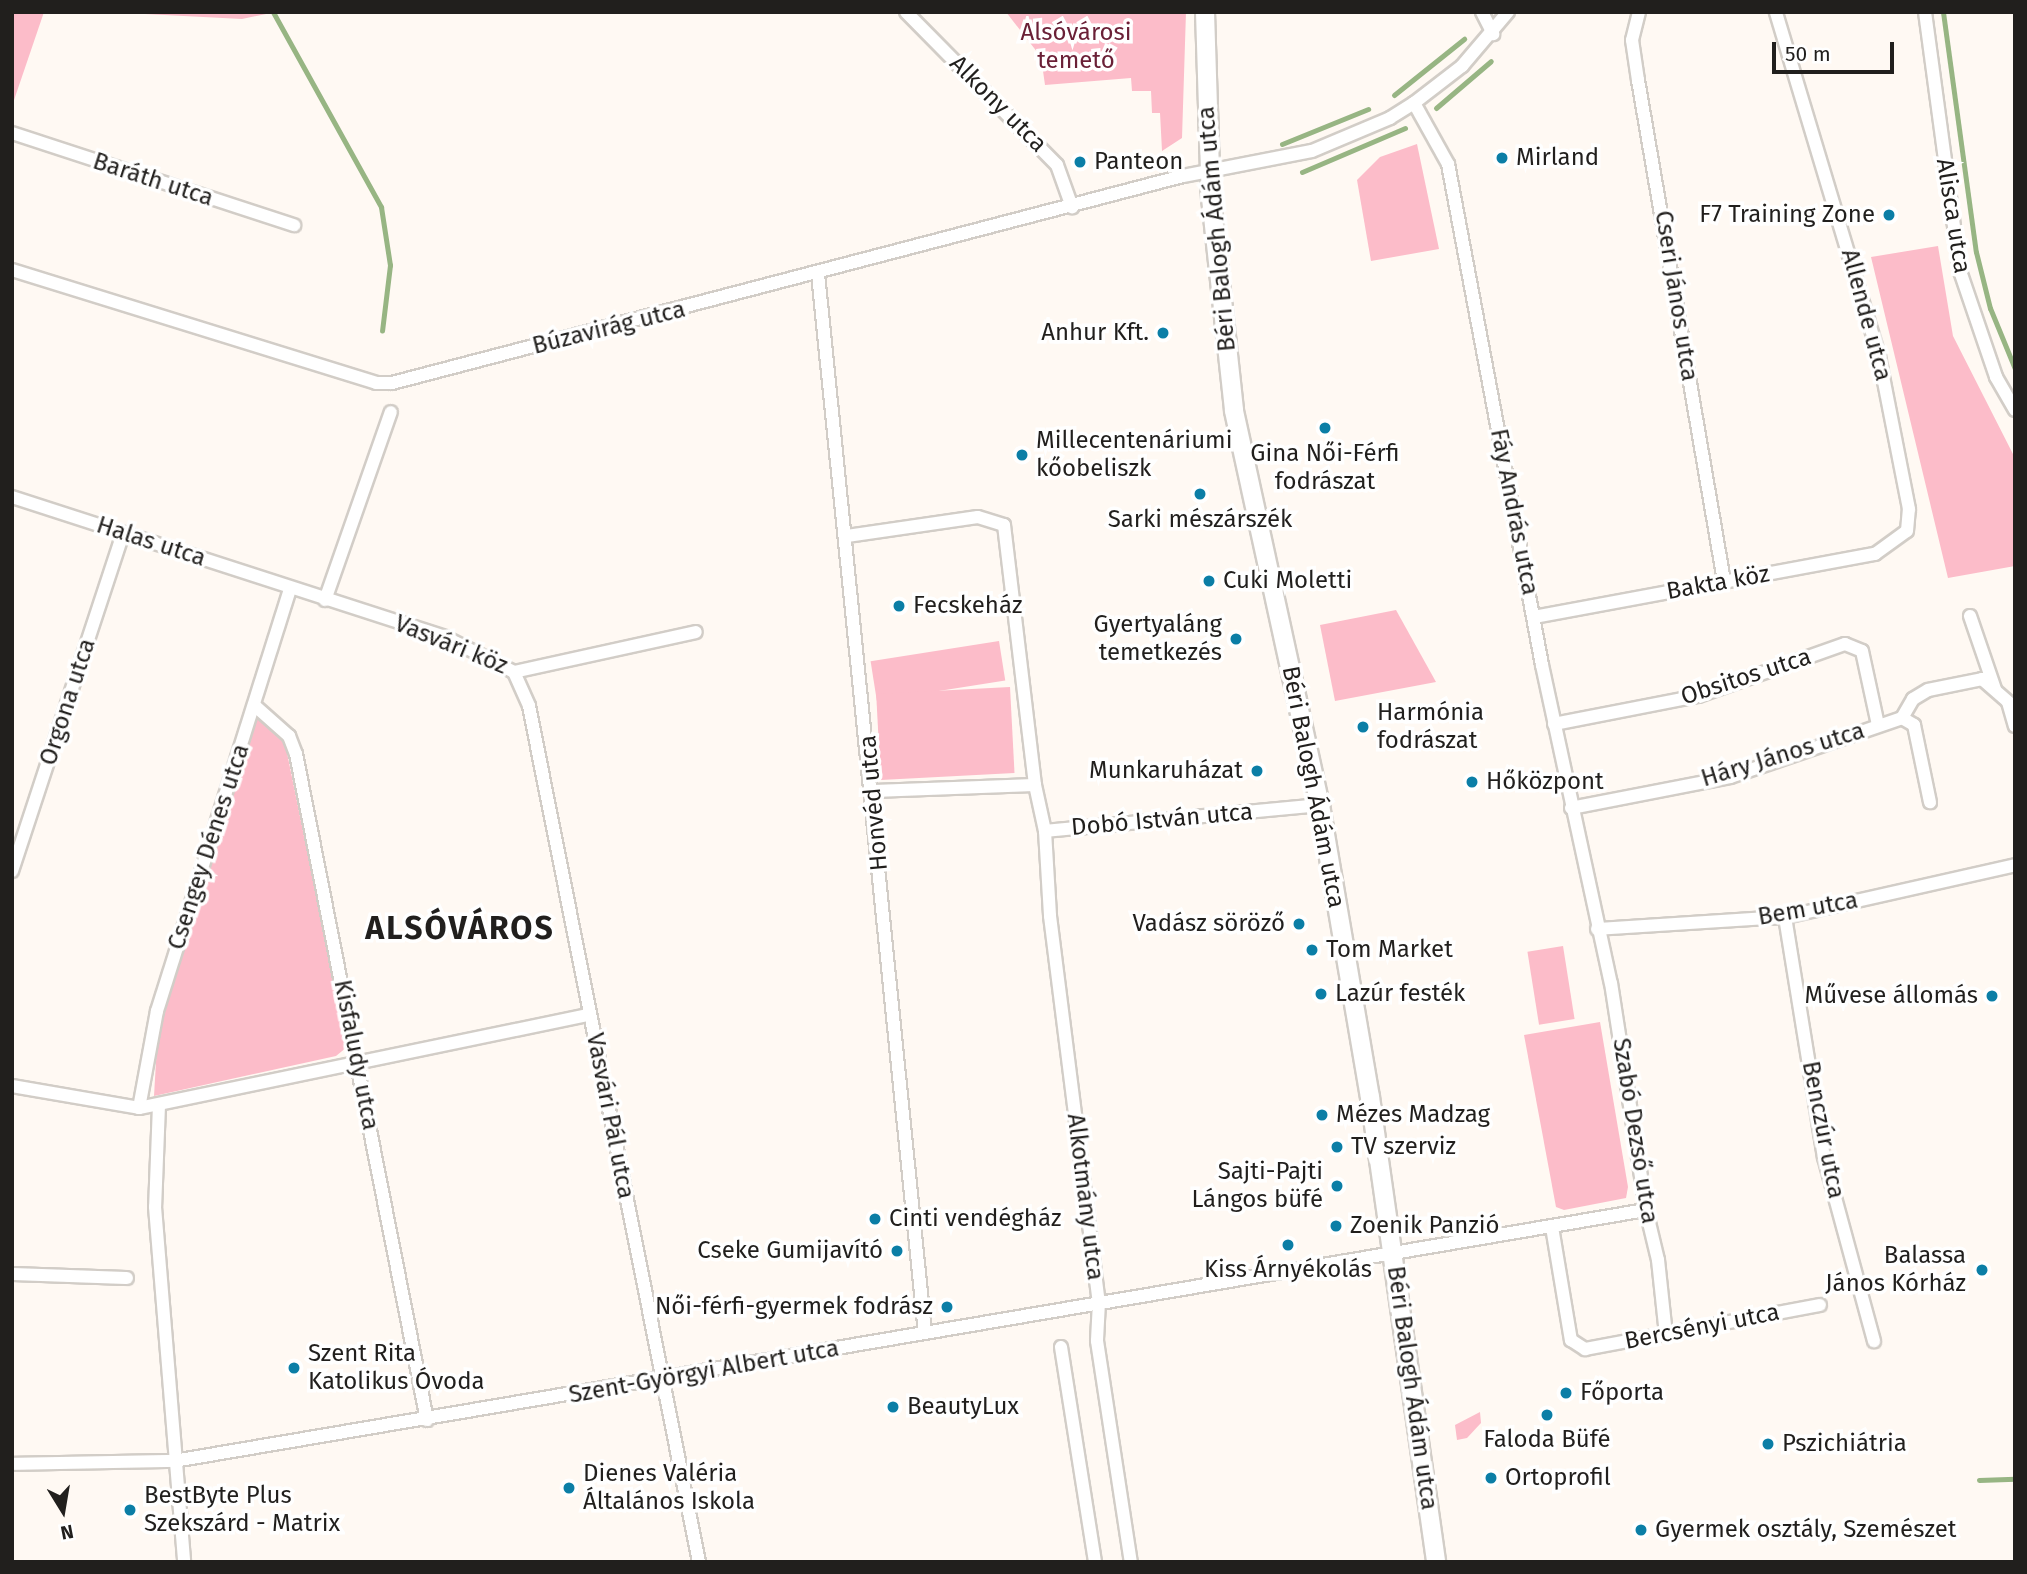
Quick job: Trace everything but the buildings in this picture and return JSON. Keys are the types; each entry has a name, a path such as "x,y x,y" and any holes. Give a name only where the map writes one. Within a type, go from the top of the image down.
{"street":[{"name":"Alkony utca","path":"906,12 1057,165 1072,207"},
{"name":"Béri Balogh Ádám utca","path":"1205,12 1209,173 1234,411 1320,805 1394,1254 1437,1562"},
{"path":"1482,12 1493,34"},
{"name":"Búzavirág utca","path":"12,270 376,383 414,378 1183,176 1312,151 1390,118 1414,103 1461,66 1493,34 1508,12"},
{"name":"Cseri János utca","path":"1639,12 1632,40 1724,581"},
{"name":"Allende utca","path":"1776,12 1880,356 1909,509 1907,531 1899,540"},
{"name":"Alisca utca","path":"1925,12 1960,271 1996,377 2015,410"},
{"name":"Fáy András utca","path":"1414,103 1448,164 1554,724 1597,929"},
{"name":"Baráth utca","path":"12,133 294,225"},
{"name":"Honvéd utca","path":"818,274 873,791 925,1333"},
{"path":"325,600 391,412"},
{"name":"Halas utca","path":"12,498 290,589"},
{"path":"847,536 978,517 1004,525 1035,785 873,791"},
{"name":"Orgona utca","path":"12,871 123,533"},
{"name":"Bakta köz","path":"1534,617 1875,554 1899,540"},
{"name":"Vasvári köz","path":"290,589 445,637 514,672 696,632"},
{"name":"Csengey Dénes utca","path":"139,1108 157,1011 290,589"},
{"path":"1970,616 1995,689"},
{"name":"Obsitos utca","path":"1554,724 1698,696 1844,644 1862,651 1878,725"},
{"name":"Vasvári Pál utca","path":"514,672 529,706 699,1562"},
{"path":"1930,802 1914,725 1902,718 1913,699 1928,690 1982,679 2008,702 2015,726"},
{"name":"Kisfaludy utca","path":"254,705 289,736 296,754 427,1420"},
{"name":"Háry János utca","path":"1571,808 1730,777 1902,718"},
{"name":"Dobó István utca","path":"1035,785 1045,831 1320,805"},
{"name":"Alkotmány utca","path":"1045,831 1053,941 1099,1302 1097,1341 1132,1562"},
{"name":"Bem utca","path":"1597,929 1785,917 2015,865"},
{"name":"Benczúr utca","path":"1785,917 1824,1157 1874,1341"},
{"name":"Szabó Dezső utca","path":"1597,929 1619,1030 1646,1210 1658,1260 1666,1335"},
{"path":"12,1086 139,1108 357,1060 590,1015"},
{"path":"159,1105 155,1207 184,1562"},
{"path":"1394,1254 1646,1210"},
{"name":"Bercsényi utca","path":"1552,1227 1571,1340 1585,1349 1820,1305"},
{"name":"Szent-Györgyi Albert utca","path":"12,1464 174,1461 1394,1254"},
{"path":"12,1274 127,1278"},
{"path":"1061,1347 1095,1562"}],"green space":[{"path":"12,12 44,12 12,106"},
{"path":"106,12 276,12 242,19"},
{"name":"Alsóvárosi temető","path":"1006,12 1186,12 1182,138 1162,151 1160,113 1152,113 1151,91 1132,91 1131,78 1045,85 1041,57"},
{"path":"1417,144 1439,249 1371,261 1357,180 1380,157"},
{"path":"1938,246 1953,336 2015,458 2015,566 1948,578 1871,257"},
{"path":"1396,610 1436,682 1335,701 1320,625"},
{"path":"999,641 1005,681 877,701 871,661"},
{"path":"1010,687 1015,773 881,780 876,694"},
{"path":"256,713 285,743 347,1047 336,1056 154,1096 157,1045 167,996"},
{"path":"1563,946 1575,1019 1539,1025 1527,952"},
{"path":"1600,1022 1628,1187 1626,1198 1564,1210 1556,1207 1524,1035"},
{"path":"1480,1412 1481,1423 1467,1438 1457,1440 1455,1425"}],"waterway":[{"path":"273,12 381,207 390,265 382,331"},
{"path":"1943,12 1976,252 1990,308 2015,369"},
{"path":"1394,95 1464,39"},
{"path":"1436,108 1491,61"},
{"path":"1282,144 1368,109"},
{"path":"1302,172 1405,128"},
{"path":"1979,1480 2015,1479"}],"place":[{"name":"Mirland","path":"1502,158"},
{"name":"Panteon","path":"1080,162"},
{"name":"F7 Training Zone","path":"1889,215"},
{"name":"Anhur Kft.","path":"1163,333"},
{"name":"Gina Női-Férfi fodrászat","path":"1325,428"},
{"name":"Millecentenáriumi kőobeliszk","path":"1022,455"},
{"name":"Sarki mészárszék","path":"1200,494"},
{"name":"Cuki Moletti","path":"1209,581"},
{"name":"Fecskeház","path":"899,606"},
{"name":"Gyertyaláng temetkezés","path":"1236,639"},
{"name":"Harmónia fodrászat","path":"1363,727"},
{"name":"Munkaruházat","path":"1257,771"},
{"name":"Hőközpont","path":"1472,782"},
{"name":"Vadász söröző","path":"1299,924"},
{"name":"Tom Market","path":"1312,950"},
{"name":"Lazúr festék","path":"1321,994"},
{"name":"Művese állomás","path":"1992,996"},
{"name":"Mézes Madzag","path":"1322,1115"},
{"name":"TV szerviz","path":"1337,1147"},
{"name":"Sajti-Pajti Lángos büfé","path":"1337,1186"},
{"name":"Cinti vendégház","path":"875,1219"},
{"name":"Zoenik Panzió","path":"1336,1226"},
{"name":"Kiss Árnyékolás","path":"1288,1245"},
{"name":"Cseke Gumijavító","path":"897,1251"},
{"name":"Balassa János Kórház","path":"1982,1270"},
{"name":"Női-férfi-gyermek fodrász","path":"947,1307"},
{"name":"Szent Rita Katolikus Óvoda","path":"294,1368"},
{"name":"Főporta","path":"1566,1393"},
{"name":"BeautyLux","path":"893,1407"},
{"name":"Faloda Büfé","path":"1547,1415"},
{"name":"Pszichiátria","path":"1768,1444"},
{"name":"Ortoprofil","path":"1491,1478"},
{"name":"Dienes Valéria Általános Iskola","path":"569,1488"},
{"name":"BestByte Plus Szekszárd - Matrix","path":"130,1510"},
{"name":"Gyermek osztály, Szemészet","path":"1641,1530"}],"district":[{"name":"ALSÓVÁROS","path":"460,928"}]}
